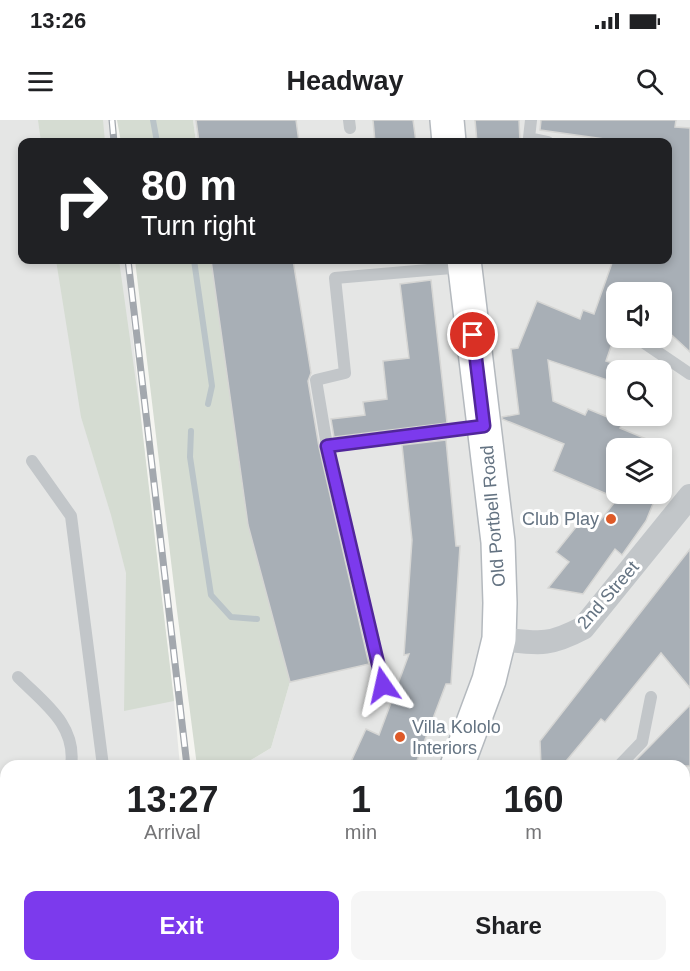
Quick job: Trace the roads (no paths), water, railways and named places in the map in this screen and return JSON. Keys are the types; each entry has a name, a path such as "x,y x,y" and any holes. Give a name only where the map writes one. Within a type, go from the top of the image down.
{"main road":[{"path":"447,120 449,138"},
{"name":"Old Portbell Road","path":"459,760 489,680 499,639 498,542 464,264"}],"street":[{"name":"2nd Street","path":"499,639 545,644 583,628 690,496"}],"lane":[{"path":"529,138 531,120"},
{"path":"383,685 327,446 316,380 345,373 335,278 455,264"},
{"path":"652,348 690,374"},
{"path":"327,446 484,426"},
{"path":"32,461 71,516 102,760"},
{"path":"18,677 62,722 74,751 72,760"},
{"path":"625,760 642,742 651,697"}],"waterway":[{"path":"153,120 156,138"},
{"path":"195,264 212,386 208,404"},
{"path":"191,431 190,457 211,595 231,617 257,619"}],"railway":[{"path":"112,120 114,138"},
{"path":"128,264 186,760"}],"place":[{"name":"Club Play","path":"611,519"},
{"name":"Villa Kololo Interiors","path":"400,737"}]}
